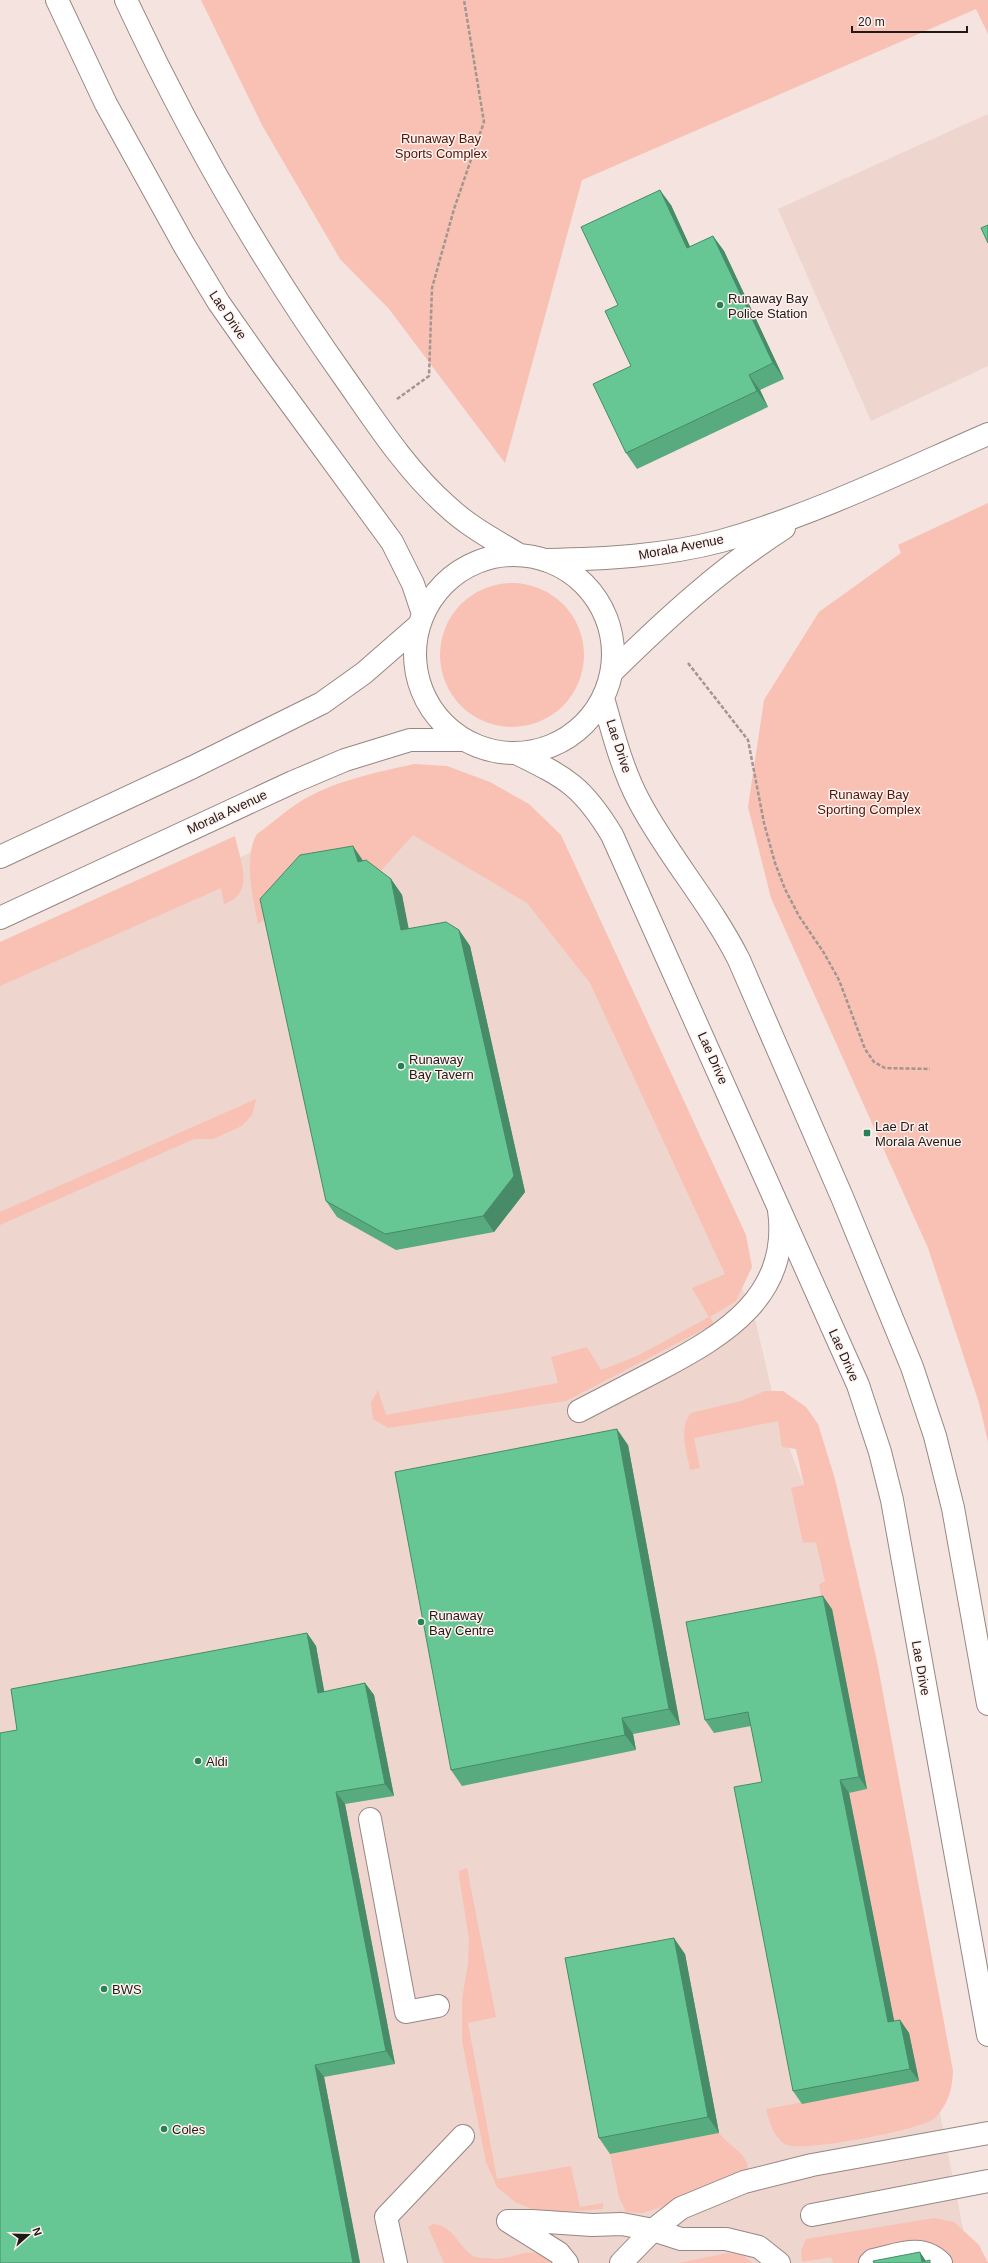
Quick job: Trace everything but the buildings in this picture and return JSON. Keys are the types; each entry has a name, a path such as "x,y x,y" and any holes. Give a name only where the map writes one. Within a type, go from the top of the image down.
{"main road":[{"path":"126,0 179,110 240,220 295,306 373,418 408,463 446,506 482,533 518,554"},
{"name":"Lae Drive","path":"57,3 106,104 184,245 220,303 264,367 392,542 413,584 421,620"},
{"name":"Morala Avenue","path":"546,560 651,555 720,541 812,510 988,434"},
{"name":"Morala Avenue","path":"612,672 663,622 721,571 812,510"},
{"path":"518,554 546,560 571,572 592,592 606,617 613,644 612,672 603,698 589,720 568,738 544,749 518,754 500,753 481,748 464,740 448,729 425,699 415,663 415,644 421,620 432,596 445,582 461,569 479,561 499,556 518,554"},
{"path":"0,857 200,764 322,703 364,673 421,620"},
{"name":"Lae Drive","path":"603,698 625,769 640,801 724,930 739,960 842,1197 912,1367 935,1436 953,1508 988,1704"},
{"name":"Morala Avenue","path":"0,918 293,782 345,760 410,740 464,740"},
{"name":"Lae Drive","path":"518,754 564,777 597,810 612,835 778,1203 858,1385 892,1500 988,2035"},
{"path":"579,1411 693,1352 739,1320 756,1302 771,1279 780,1250 782,1231 778,1203"},
{"path":"370,1819 406,2012 438,2006"},
{"path":"621,2263 653,2230 681,2208 744,2182 812,2166 988,2133"},
{"path":"396,2263 386,2217 463,2136"},
{"path":"812,2215 988,2181"},
{"path":"568,2263 554,2250 508,2222 532,2220 592,2225 622,2224 653,2230 681,2239 726,2239 741,2241 759,2246 779,2263"},
{"path":"870,2263 873,2260 920,2250 935,2256 941,2263"}],"path":[{"path":"373,418 429,376 432,288 454,209 484,122 464,0"},
{"path":"688,663 748,740 764,823 775,863 785,889 799,916 824,952 839,980 865,1049 874,1062 885,1068 930,1069"}],"shaded area":[{"path":"988,114 988,366 871,421 778,209"},
{"name":"Runaway Bay Centre","path":"413,835 544,897 606,984 754,1315 779,1421 824,1538 970,2263 0,2263 0,967 256,850"}],"green space":[{"name":"Runaway Bay Sports Complex","path":"201,0 988,0 988,34 976,9 582,180 505,463 389,309 340,259 262,125"},
{"name":"Runaway Bay Sporting Complex","path":"988,503 988,1442 979,1403 928,1248 771,898 748,807 764,700 819,612 901,553 898,545"},
{"path":"512,583 533,586 552,595 563,604 572,615 581,634 584,655 581,676 572,695 563,706 552,715 533,724 512,727 491,724 472,715 461,706 452,695 443,676 440,655 443,634 452,615 461,604 472,595 491,586"},
{"path":"414,764 447,766 490,782 529,804 561,835 746,1235 752,1267 736,1301 710,1317 714,1324 566,1401 388,1428 373,1419 371,1403 378,1390 386,1415 558,1383 551,1357 587,1347 601,1370 637,1356 709,1317 692,1288 725,1274 590,983 527,903 413,835 377,875 271,915 258,924 250,878 251,855 257,834 288,810 311,795 339,783"},
{"path":"235,836 242,866 243,884 240,892 234,899 224,904 221,888 0,986 0,942"},
{"path":"256,1099 252,1115 242,1126 213,1139 194,1139 0,1225 0,1212"},
{"path":"765,1391 783,1391 806,1407 818,1424 835,1479 877,1661 953,2071 952,2084 947,2102 935,2118 926,2123 887,2134 862,2139 837,2143 797,2146 787,2145 779,2139 775,2134 766,2109 919,2081 897,2035 849,1793 867,1789 832,1609 823,1608 819,1585 825,1581 816,1542 803,1543 791,1488 804,1485 796,1449 782,1447 778,1421 694,1438 700,1468 690,1470 684,1441 684,1433 687,1419 691,1413 741,1401"},
{"path":"467,1868 496,2017 468,2023 497,2179 571,2166 580,2207 603,2203 603,2209 561,2212 537,2211 515,2202 497,2187 486,2162 462,2041 462,2000 468,1963 469,1939 459,1871"},
{"path":"719,2133 742,2154 748,2166 744,2182 642,2213 626,2212 619,2197 610,2154"},
{"path":"934,2218 954,2222 979,2245 988,2263 833,2263 831,2257 802,2262 801,2250 806,2239"},
{"path":"433,2224 446,2229 469,2253 475,2257 498,2259 536,2253 544,2256 553,2263 444,2263 428,2227"},
{"path":"728,2253 742,2255 753,2263 678,2263"}],"place":[{"name":"Runaway Bay Police Station","path":"720,305"},
{"name":"Runaway Bay Tavern","path":"401,1066"},
{"name":"Lae Dr at Morala Avenue","path":"867,1133"},
{"name":"Runaway Bay Centre","path":"421,1622"},
{"name":"Aldi","path":"198,1761"},
{"name":"BWS","path":"104,1989"},
{"name":"Coles","path":"164,2129"}]}
